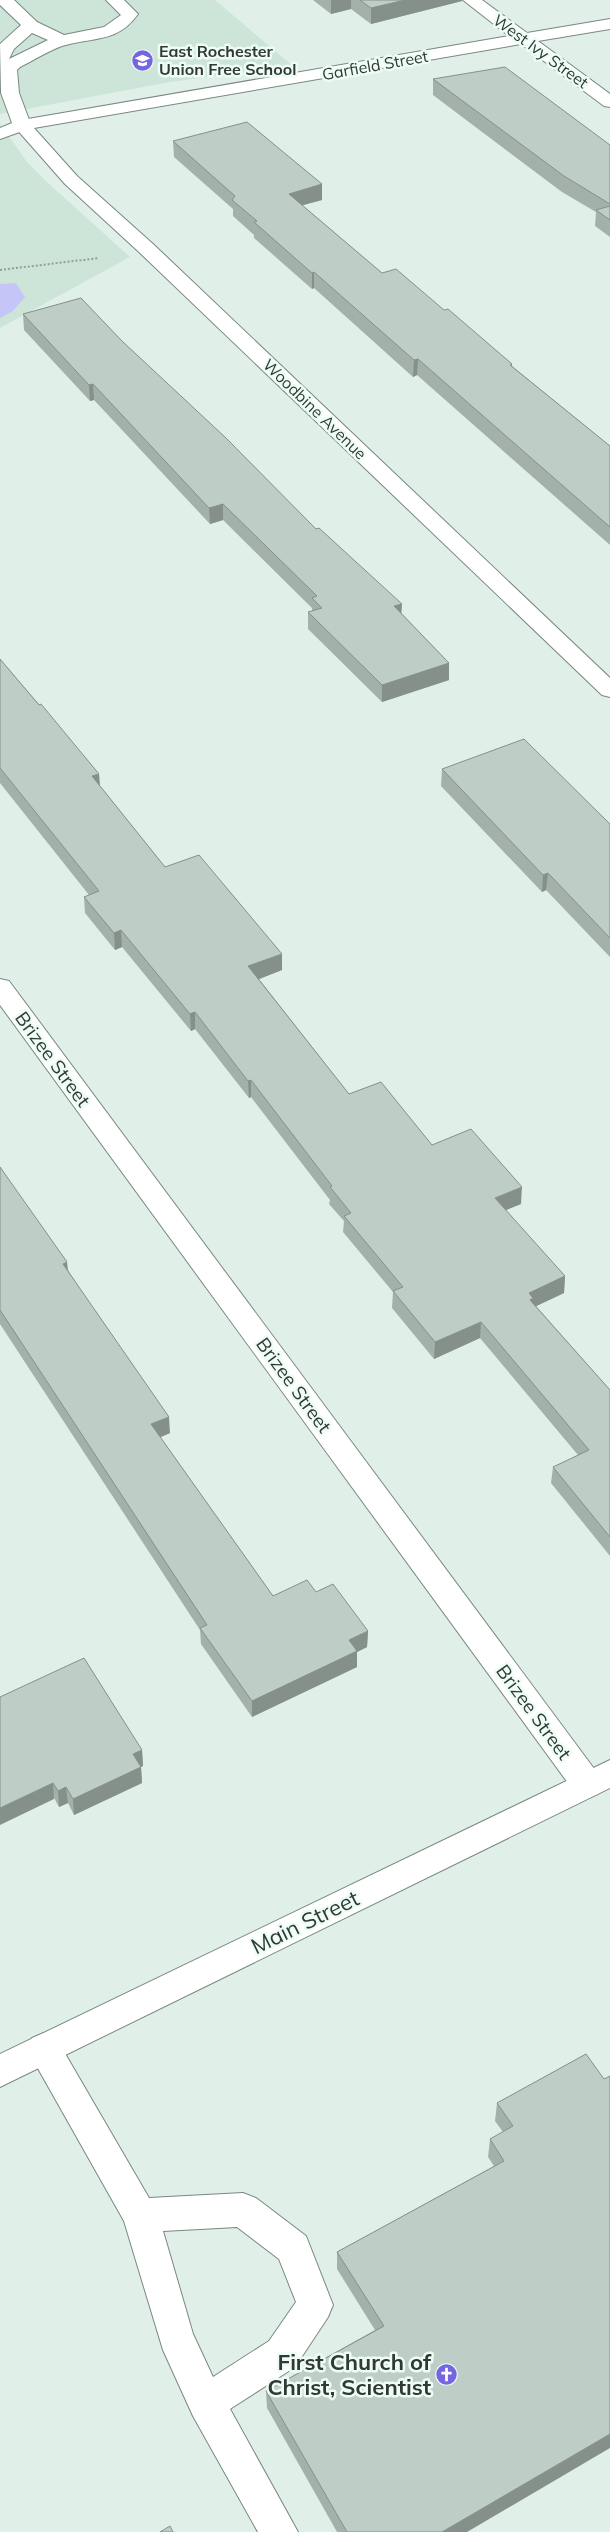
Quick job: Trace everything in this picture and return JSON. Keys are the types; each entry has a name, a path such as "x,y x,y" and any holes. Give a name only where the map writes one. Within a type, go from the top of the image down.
{"street":[{"path":"4,0 31,26 62,40"},
{"path":"3,64 14,63 62,40 99,34 126,22 130,14 114,0"},
{"name":"West Ivy Street","path":"471,0 610,102"},
{"name":"Garfield Street","path":"22,125 526,40 610,24"},
{"path":"22,125 10,93 2,51 5,37 31,26"},
{"path":"0,125 22,125"},
{"path":"0,134 22,125"},
{"name":"Woodbine Avenue","path":"22,125 71,180 146,248 610,690"},
{"name":"Brizee Street","path":"0,987 598,1778"},
{"name":"Main Street","path":"0,2071 598,1778"},
{"path":"44,2049 140,2215 176,2337 206,2403 279,2532"},
{"path":"140,2215 242,2210 293,2248 314,2305 282,2354 206,2403"}],"path":[{"path":"0,270 99,258"}],"shaded area":[{"name":"East Rochester Union Free School","path":"0,0 215,0 293,66 170,82 0,114"},
{"path":"0,124 27,162 130,257 0,328"},
{"path":"16,283 25,297 13,311 0,318 0,284"}],"building":[{"path":"360,0 405,0 371,8"},
{"path":"505,67 610,145 610,204 564,176 433,79"},
{"path":"247,122 322,184 289,194 382,273 396,269 444,310 448,309 512,364 510,365 610,446 610,527 418,359 414,360 254,222 257,221 232,200 235,196 173,141"},
{"path":"610,206 610,220 596,210"},
{"path":"81,298 122,341 226,438 316,529 319,528 402,604 394,606 449,663 382,685 308,612 322,608 312,598 317,596 223,504 209,508 93,384 89,385 23,314"},
{"path":"0,659 39,705 41,704 99,774 92,776 165,867 199,855 282,954 248,966 349,1094 381,1082 432,1145 471,1129 522,1187 495,1198 565,1276 529,1293 533,1298 530,1300 610,1390 610,1537 553,1467 589,1450 481,1322 435,1342 393,1291 403,1287 344,1216 351,1213 251,1080 248,1081 195,1012 190,1014 121,930 114,933 84,897 99,891 0,768"},
{"path":"524,739 610,824 610,938 548,873 543,875 442,769"},
{"path":"0,1167 67,1262 63,1264 169,1417 151,1424 273,1596 307,1580 316,1592 333,1584 368,1631 349,1640 357,1651 252,1701 200,1628 207,1625 0,1310"},
{"path":"84,1658 142,1750 133,1754 141,1767 73,1799 66,1787 58,1791 53,1783 0,1808 0,1697"},
{"name":"First Church of Christ, Scientist","path":"586,2054 604,2079 610,2076 610,2434 442,2532 347,2532 266,2391 384,2326 337,2252 504,2161 490,2139 513,2126 497,2103"},
{"path":"170,2526 173,2532 160,2532"}],"place":[{"name":"East Rochester Union Free School","path":"143,60"},
{"name":"First Church of Christ, Scientist","path":"447,2375"}]}
